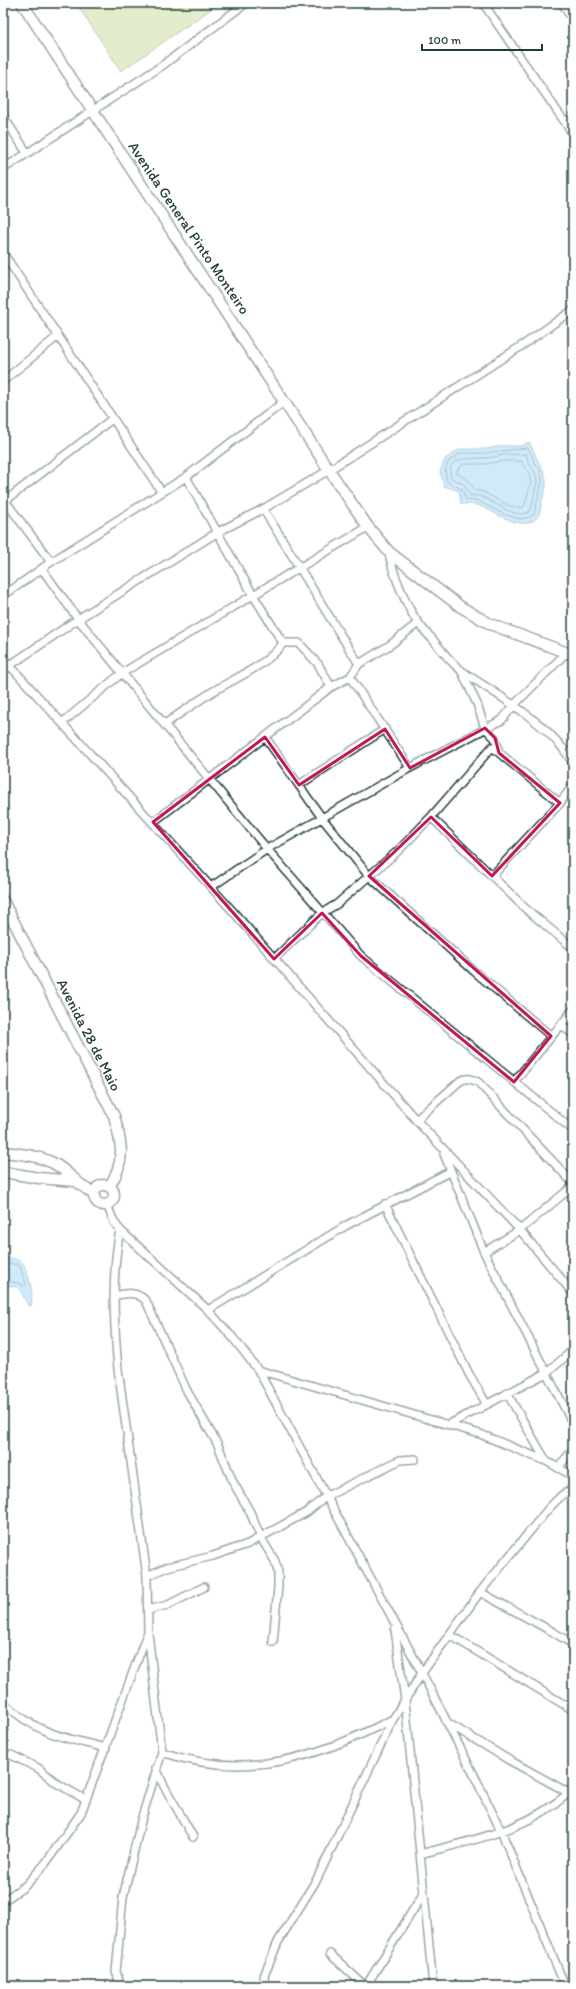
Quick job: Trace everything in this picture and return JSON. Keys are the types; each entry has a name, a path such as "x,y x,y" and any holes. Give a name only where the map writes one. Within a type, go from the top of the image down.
{"street":[{"name":"Avenida General Pinto Monteiro","path":"22,3 329,470 368,527 389,552 461,607 484,620 570,654"},
{"path":"3,169 163,65 246,3"},
{"path":"483,3 573,134"},
{"path":"562,3 573,20"},
{"path":"3,116 27,153"},
{"path":"565,122 573,116"},
{"path":"3,253 112,419 148,469 161,491"},
{"path":"3,672 9,666 78,619 218,532 263,509 329,470 523,345 573,310"},
{"path":"3,381 58,336"},
{"path":"3,596 51,562 161,491 186,477 285,401"},
{"path":"51,562 4,499 112,419"},
{"path":"186,477 253,595 283,643"},
{"path":"263,509 359,664"},
{"path":"62,724 122,673 368,527"},
{"path":"389,552 393,573 418,623 448,659 461,670 514,705 554,739 568,754 573,764"},
{"path":"42,569 78,619 267,849 361,956 573,1130"},
{"path":"153,822 209,778 331,688 350,677 359,664 390,645 418,623"},
{"path":"283,643 299,643 311,654 331,688"},
{"path":"165,724 210,693 256,666 280,648 283,643"},
{"path":"211,887 267,849 410,768 502,720 514,705 570,654"},
{"path":"3,658 153,822 416,1120 520,1230 573,1293"},
{"path":"461,670 477,704 485,728 496,738 498,748 492,747"},
{"path":"350,677 410,768"},
{"path":"299,785 385,729"},
{"path":"265,738 322,818 369,876 475,972 551,1036"},
{"path":"492,747 560,803"},
{"path":"274,959 322,913 337,904 399,850 431,817 492,747"},
{"path":"492,876 572,790"},
{"path":"431,817 526,909 573,948"},
{"name":"Avenida 28 de Maio","path":"3,901 114,1116 122,1155 116,1177 109,1187"},
{"path":"514,1082 573,1010"},
{"path":"561,1025 573,1034"},
{"path":"416,1120 460,1081 467,1078 478,1082 573,1185 520,1230 484,1252"},
{"path":"443,1149 484,1252 548,1372 573,1424"},
{"path":"3,1152 40,1157 55,1164 75,1181 94,1194 98,1203 107,1205 111,1203 114,1195 109,1187 102,1186 98,1188 94,1194"},
{"path":"208,1310 347,1225 451,1171"},
{"path":"3,1172 39,1178 75,1181"},
{"path":"385,1204 469,1374 486,1403"},
{"path":"107,1205 120,1230 208,1310 234,1339 258,1370 325,1497 422,1673 502,1833 565,1986"},
{"path":"120,1230 117,1246 114,1296 118,1369 147,1576 148,1633 162,1752 156,1768 123,1897 116,1972 121,1986"},
{"path":"114,1296 132,1293 140,1295 146,1301 186,1391 218,1445 233,1482 250,1512 261,1538 275,1561 278,1572 276,1622 273,1642"},
{"path":"450,1424 486,1403 548,1372 573,1350"},
{"path":"258,1370 450,1424 480,1434 546,1461 573,1476"},
{"path":"507,1393 546,1461"},
{"path":"558,1468 573,1449"},
{"path":"147,1576 167,1567 213,1556 261,1538 307,1512 325,1497 400,1460 415,1459"},
{"path":"265,1986 264,1976 278,1942 317,1879 393,1719 422,1673 480,1592 549,1508 562,1495 573,1490"},
{"path":"148,1610 168,1605 204,1587"},
{"path":"480,1592 573,1644"},
{"path":"394,1624 400,1657 405,1700 433,1986"},
{"path":"3,1901 25,1886 45,1864 81,1813 106,1748 134,1667 148,1633"},
{"path":"450,1635 573,1710"},
{"path":"3,1702 18,1716 55,1736 106,1748"},
{"path":"162,1752 180,1758 221,1766 274,1763 303,1756 369,1731 393,1719"},
{"path":"420,1854 502,1833 522,1824 571,1791 509,1760 445,1721"},
{"path":"11,1755 38,1768 68,1791 86,1800"},
{"path":"156,1768 163,1784 193,1837"},
{"path":"330,1954 366,1986 423,1894"}],"highlighted area":[{"path":"485,728 495,738 499,753 560,803 492,876 431,817 369,876 551,1036 514,1082 361,956 322,913 274,959 153,822 265,737 299,785 385,729 410,768"}],"green space":[{"path":"76,3 220,3 121,71"}],"water":[{"path":"529,442 544,471 546,480 540,513 532,521 525,523 508,520 483,507 471,504 461,504 459,491 444,486 440,472 445,459 460,449 485,449 503,446 520,446"},
{"path":"3,1257 15,1259 23,1263 30,1284 32,1295 31,1306 28,1305 18,1287 3,1285"}]}
